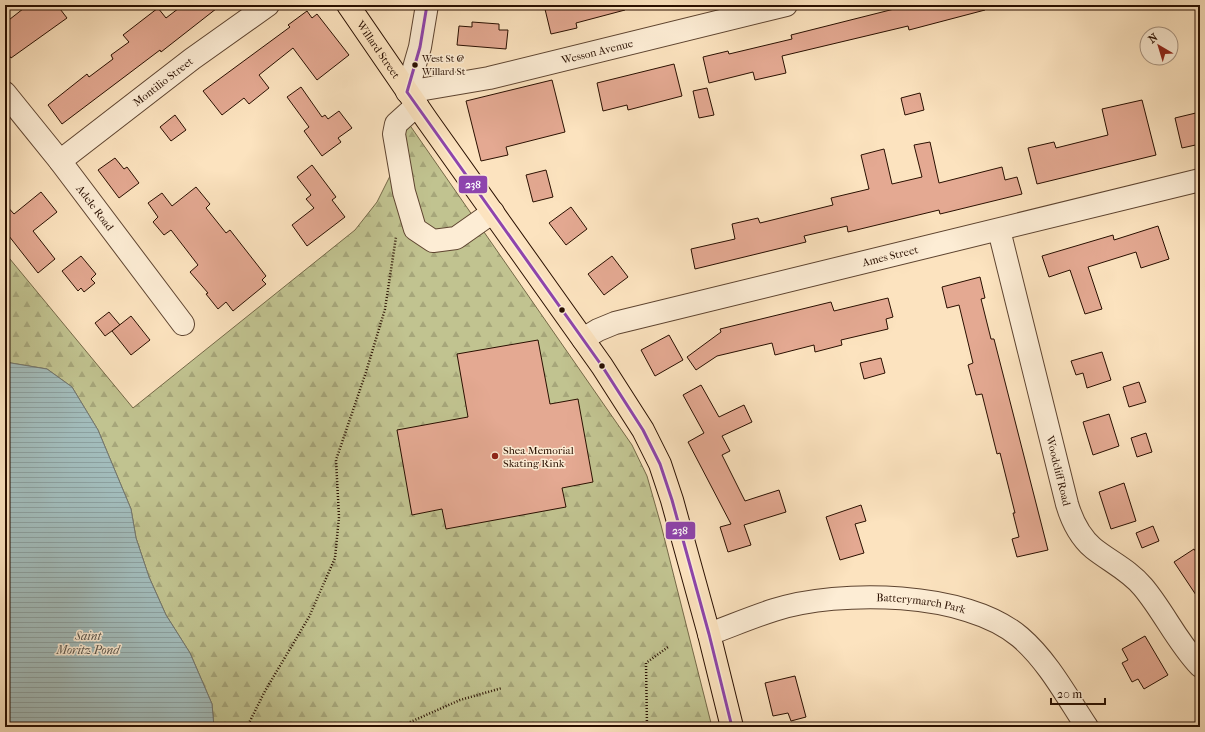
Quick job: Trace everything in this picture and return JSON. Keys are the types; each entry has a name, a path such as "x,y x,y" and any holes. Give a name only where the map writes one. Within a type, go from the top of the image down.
{"main road":[{"name":"Willard Street","path":"348,5 492,212 583,338 629,407 660,464 672,500 709,634 732,727"}],"street":[{"name":"Montilio Street","path":"60,161 192,59 268,5"},
{"path":"427,5 412,98 396,124 394,134 404,192 415,229 433,241 456,238 492,212"},
{"name":"Wesson Avenue","path":"412,98 786,5"},
{"name":"Adele Road","path":"5,93 60,161 184,324"},
{"name":"Ames Street","path":"583,338 615,323 1200,180"},
{"name":"Woodcliff Road","path":"999,230 1066,504 1074,524 1093,548 1125,569 1143,586 1188,652 1200,666"},
{"name":"Batterymarch Park","path":"709,634 775,609 812,602 866,597 887,597 943,605 980,615 1019,636 1040,658 1087,727"}],"path":[{"path":"247,727 265,690 309,617 335,558 339,517 336,460 386,308 397,233"},
{"path":"647,727 646,663 668,647"},
{"path":"399,727 460,700 502,688"}],"green space":[{"path":"402,114 632,445 647,476 661,525 712,727 214,727 212,704 190,653 166,615 149,577 136,538 131,509 98,430 72,387 47,369 5,362 5,253 133,408 355,230 377,202 393,170"}],"water":[{"name":"Saint Moritz Pond","path":"5,362 47,369 72,387 98,430 131,509 136,538 149,577 166,615 190,653 212,704 214,727 27,727 20,724 5,727"}],"building":[{"path":"28,5 57,5 67,18 11,58 5,50 5,23"},
{"path":"183,5 221,5 161,52 160,50 62,124 48,105 87,74 89,77 113,59 111,55 129,42 123,35 158,8 166,18"},
{"path":"544,5 625,5 625,10 576,23 577,28 551,34"},
{"path":"910,5 984,5 985,10 909,30 908,26 782,56 786,73 755,80 753,72 709,83 703,57 728,51 729,54 792,39 791,35"},
{"path":"307,11 312,18 317,14 349,55 317,80 293,48 259,75 269,88 249,104 244,98 222,115 203,91 290,27 288,25"},
{"path":"472,22 499,24 499,30 508,30 506,49 457,45 459,26 472,27"},
{"path":"674,64 682,96 628,110 627,105 603,111 597,83"},
{"path":"552,80 565,132 506,147 508,155 481,161 466,101"},
{"path":"301,87 322,117 325,115 328,119 339,111 352,128 338,138 341,142 322,156 304,131 309,127 287,97"},
{"path":"707,88 714,115 699,118 693,91"},
{"path":"920,93 924,110 905,115 901,98"},
{"path":"1142,100 1156,155 1037,184 1028,148 1054,142 1056,148 1108,135 1102,109"},
{"path":"1200,112 1200,144 1182,148 1175,118"},
{"path":"175,115 186,130 171,141 160,127"},
{"path":"930,142 939,183 1002,167 1005,180 1017,177 1022,194 940,214 939,210 848,232 847,226 804,236 806,242 695,269 691,249 735,239 732,224 758,218 760,223 833,205 831,198 869,189 861,155 884,149 892,184 922,177 914,145"},
{"path":"115,158 124,169 127,167 139,183 119,198 98,170"},
{"path":"312,165 336,197 332,200 345,217 307,246 292,225 314,208 306,199 311,195 297,177"},
{"path":"546,170 553,197 533,202 526,175"},
{"path":"196,187 210,204 206,208 226,233 230,230 266,276 262,280 266,284 233,311 226,302 218,309 206,294 208,293 190,272 198,265 171,230 164,235 153,222 158,217 148,203 162,193 172,206"},
{"path":"41,192 57,212 33,231 55,259 38,273 5,231 5,204 14,214"},
{"path":"571,207 587,229 566,245 549,223"},
{"path":"1158,226 1169,259 1141,268 1136,252 1088,267 1102,309 1085,314 1070,270 1049,277 1042,256 1113,235 1114,240"},
{"path":"81,256 96,274 91,279 95,283 84,292 81,288 78,291 62,271"},
{"path":"612,256 628,277 604,295 588,274"},
{"path":"980,277 985,298 981,299 991,339 994,339 1048,550 1017,557 1012,539 1019,537 1013,513 1015,513 1000,453 997,454 982,394 976,395 968,365 973,363 959,305 947,308 942,287"},
{"path":"888,298 893,317 886,319 888,329 841,340 842,345 815,352 814,345 775,355 772,343 717,356 696,370 687,357 721,332 720,329 831,302 834,311"},
{"path":"109,312 120,325 105,336 95,323"},
{"path":"131,316 150,340 131,355 112,331"},
{"path":"669,335 683,360 655,376 641,350"},
{"name":"Shea Memorial Skating Rink","path":"538,340 550,404 578,399 593,482 562,488 566,507 446,529 442,509 412,515 397,430 468,417 457,354"},
{"path":"1102,352 1111,380 1087,388 1083,373 1076,375 1071,361"},
{"path":"881,358 885,373 864,379 860,363"},
{"path":"1139,382 1146,402 1129,407 1123,387"},
{"path":"701,385 719,417 744,405 752,422 722,436 730,451 722,455 745,501 779,490 786,512 744,525 751,545 728,552 720,527 731,524 688,442 704,433 683,395"},
{"path":"1109,414 1119,446 1093,455 1083,422"},
{"path":"1146,433 1152,452 1137,457 1131,438"},
{"path":"1124,483 1136,521 1111,529 1099,492"},
{"path":"861,505 866,521 855,524 864,553 840,560 826,517"},
{"path":"1153,526 1159,541 1142,548 1136,533"},
{"path":"1194,549 1200,558 1200,601 1174,562"},
{"path":"1145,636 1168,675 1144,689 1138,679 1132,682 1122,663 1128,660 1122,649"},
{"path":"795,676 806,717 791,721 788,713 773,716 765,683"}],"transit line":[{"name":"238","path":"427,5 420,47 407,92 602,366 643,430 660,464 672,500 709,634 732,727"}],"place":[{"name":"West St @ Willard St","path":"415,65"},
{"name":"Shea Memorial Skating Rink","path":"495,456"}]}
